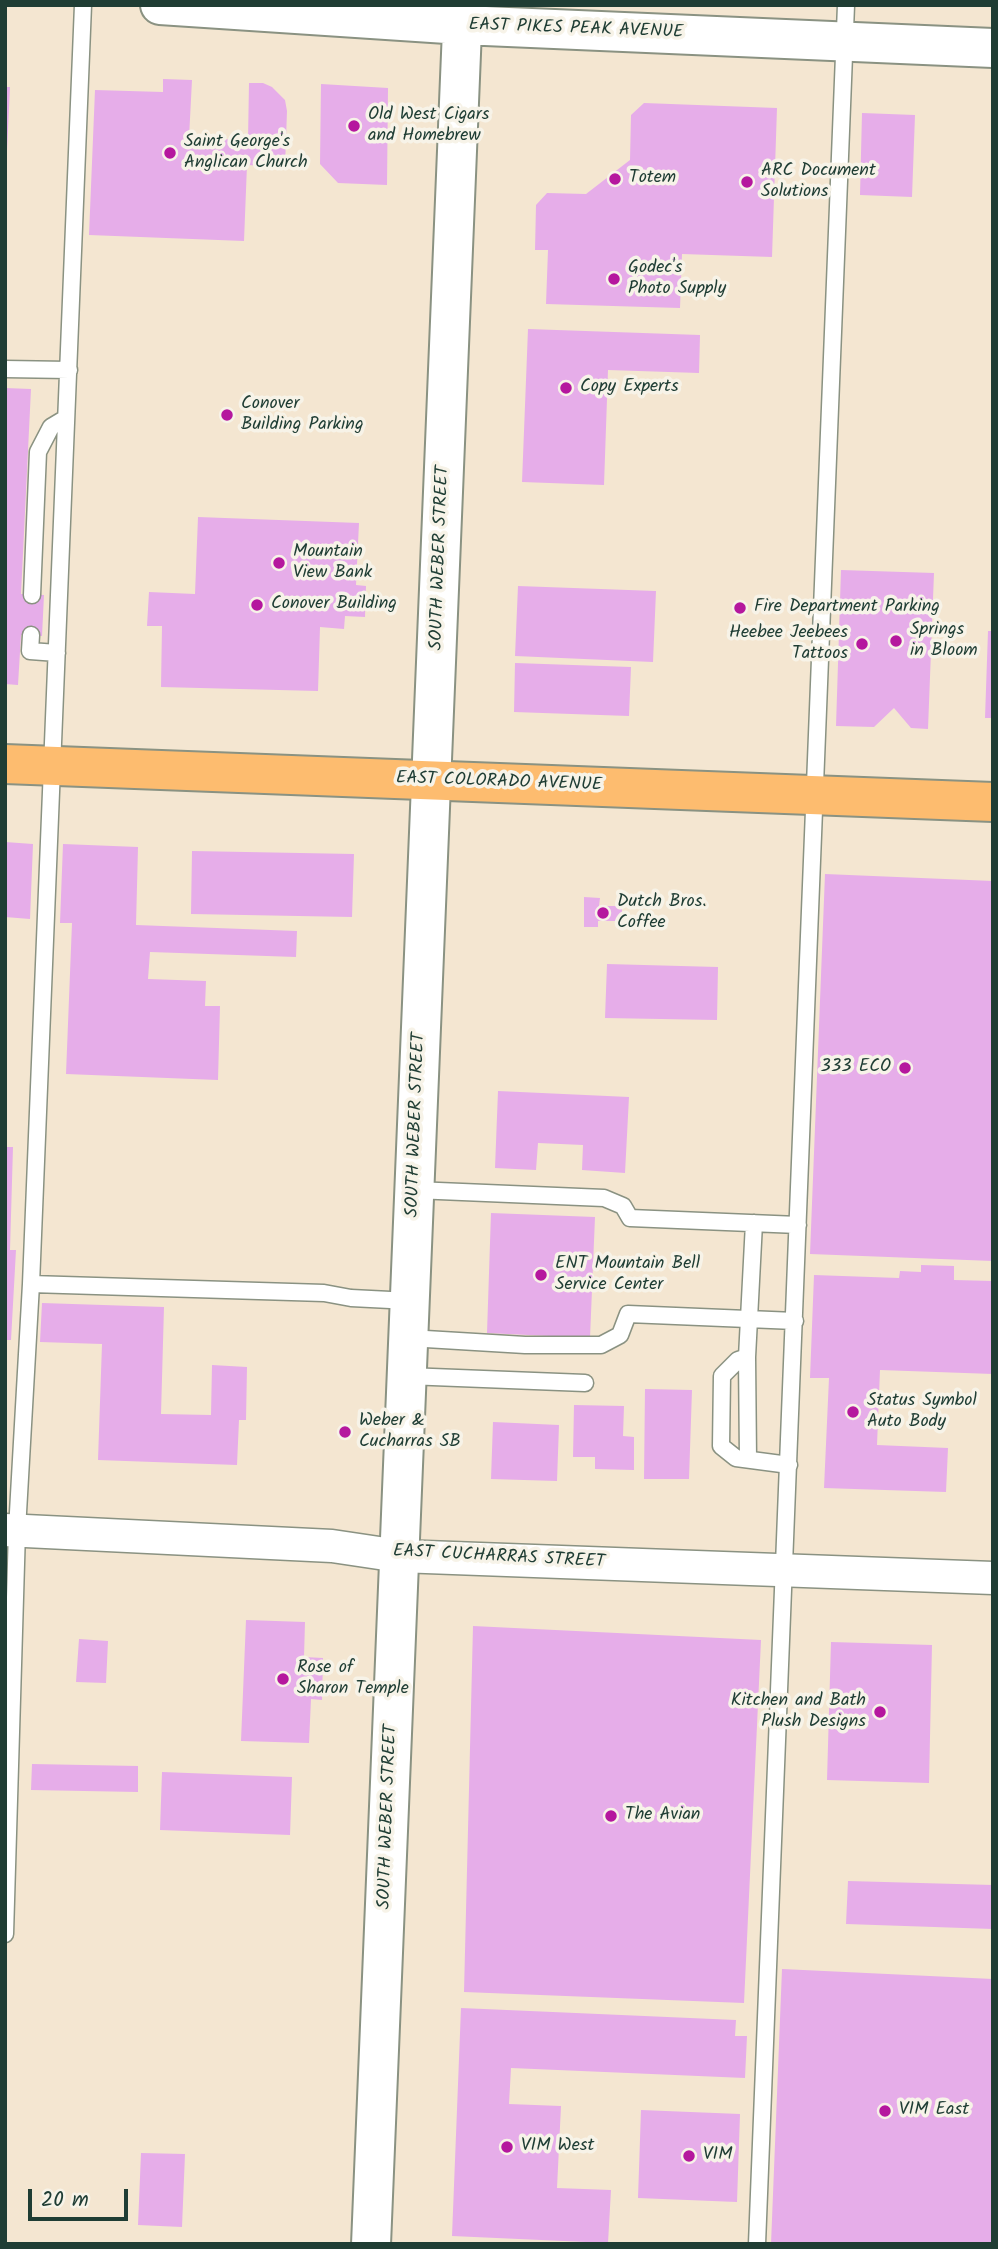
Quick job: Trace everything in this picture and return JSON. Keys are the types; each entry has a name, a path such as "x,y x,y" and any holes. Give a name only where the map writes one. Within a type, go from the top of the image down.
{"main road":[{"name":"EAST COLORADO AVENUE","path":"5,764 993,802"}],"street":[{"name":"EAST PIKES PEAK AVENUE","path":"160,5 845,24 993,48"},
{"name":"SOUTH WEBER STREET","path":"371,2244 463,15"},
{"name":"EAST CUCHARRAS STREET","path":"11,1530 332,1546 400,1556 993,1578"}],"lane":[{"path":"5,1934 11,1530 32,1284 83,5"},
{"path":"757,2244 845,24"},
{"path":"5,369 69,370"},
{"path":"32,594 38,452 51,427 66,418"},
{"path":"31,635 30,651 57,653"},
{"path":"415,1191 604,1198 623,1206 630,1218 798,1225"},
{"path":"748,1459 747,1357 754,1223"},
{"path":"32,1284 324,1293 351,1298 410,1301"},
{"path":"409,1338 525,1345 601,1345 620,1335 628,1314 794,1321"},
{"path":"747,1357 738,1360 722,1376 721,1446 736,1458 789,1465"},
{"path":"407,1376 585,1383"}],"building":[{"name":"Saint George's Anglican Church","path":"163,79 192,80 189,138 248,140 249,83 263,83 272,87 285,100 285,167 247,165 244,241 89,235 95,90 163,92"},
{"name":"Old West Cigars and Homebrew","path":"321,84 388,88 387,185 338,183 320,164"},
{"path":"5,87 10,87 7,151 5,150"},
{"path":"644,103 777,108 772,257 682,254 680,308 546,304 548,250 535,250 536,205 547,193 586,194 630,160 631,115"},
{"path":"862,113 915,115 912,197 860,195"},
{"path":"528,329 700,335 699,373 608,370 604,485 522,482"},
{"path":"5,388 31,389 21,594 44,595 42,636 21,635 18,685 5,684"},
{"name":"Conover Building","path":"198,517 359,523 356,585 366,586 365,617 345,616 344,629 320,627 318,691 161,687 162,626 147,626 149,592 195,594"},
{"path":"841,570 934,573 928,729 911,728 894,708 874,727 836,726"},
{"path":"518,586 656,591 653,662 515,656"},
{"path":"988,631 993,631 993,718 985,718"},
{"path":"515,663 631,667 629,716 514,712"},
{"path":"5,842 33,844 30,919 5,917"},
{"path":"63,844 138,847 136,925 297,931 296,957 150,952 148,979 206,981 205,1006 220,1006 218,1080 66,1074 72,923 60,923"},
{"path":"192,851 354,854 352,917 191,914"},
{"name":"333 ECO","path":"825,874 993,881 993,1261 810,1254"},
{"name":"Dutch Bros. Coffee","path":"584,897 600,898 599,906 622,906 622,921 598,921 598,927 584,927"},
{"path":"607,964 718,967 717,1020 605,1018"},
{"path":"498,1091 629,1097 625,1173 582,1170 583,1145 538,1143 536,1170 495,1168"},
{"path":"5,1147 13,1147 10,1250 16,1250 11,1340 5,1340"},
{"name":"ENT Mountain Bell Service Center","path":"491,1213 595,1217 590,1338 487,1333"},
{"name":"Status Symbol Auto Body","path":"921,1265 954,1266 954,1280 993,1281 993,1374 880,1370 877,1445 948,1448 946,1492 824,1488 829,1378 810,1378 814,1275 899,1278 900,1271 921,1272"},
{"path":"42,1303 164,1307 161,1414 211,1415 212,1365 247,1367 246,1420 239,1420 237,1465 98,1460 102,1344 40,1342"},
{"path":"645,1389 692,1390 689,1479 644,1479"},
{"path":"574,1405 624,1406 623,1436 634,1437 634,1470 595,1469 595,1457 573,1457"},
{"path":"493,1422 559,1425 557,1481 491,1479"},
{"name":"Rose of Sharon Temple","path":"246,1620 305,1622 304,1657 323,1658 322,1700 311,1699 309,1743 241,1741"},
{"name":"The Avian","path":"473,1626 761,1640 744,2003 464,1992"},
{"path":"79,1639 108,1641 106,1683 76,1682"},
{"name":"Kitchen and Bath Plush Designs","path":"831,1642 932,1645 929,1783 827,1780"},
{"path":"32,1764 138,1766 138,1792 31,1790"},
{"path":"162,1772 292,1777 290,1835 160,1830"},
{"path":"848,1881 993,1885 993,1929 846,1924"},
{"name":"VIM East","path":"782,1969 993,1979 993,2244 771,2244"},
{"name":"VIM West","path":"461,2008 736,2020 735,2036 747,2036 745,2078 511,2068 509,2104 561,2106 557,2188 611,2190 608,2243 452,2236"},
{"name":"VIM","path":"641,2110 740,2114 737,2202 638,2198"},
{"path":"141,2153 185,2154 182,2227 138,2225"}],"place":[{"name":"Old West Cigars and Homebrew","path":"354,126"},
{"name":"Saint George's Anglican Church","path":"170,153"},
{"name":"Totem","path":"615,179"},
{"name":"ARC Document Solutions","path":"747,182"},
{"name":"Godec's Photo Supply","path":"614,279"},
{"name":"Copy Experts","path":"566,388"},
{"name":"Conover Building Parking","path":"227,415"},
{"name":"Mountain View Bank","path":"279,563"},
{"name":"Conover Building","path":"257,605"},
{"name":"Fire Department Parking","path":"740,608"},
{"name":"Springs in Bloom","path":"896,641"},
{"name":"Heebee Jeebees Tattoos","path":"862,644"},
{"name":"Dutch Bros. Coffee","path":"603,913"},
{"name":"333 ECO","path":"905,1068"},
{"name":"ENT Mountain Bell Service Center","path":"541,1275"},
{"name":"Status Symbol Auto Body","path":"853,1412"},
{"name":"Weber & Cucharras SB","path":"345,1432"},
{"name":"Rose of Sharon Temple","path":"283,1679"},
{"name":"Kitchen and Bath Plush Designs","path":"880,1712"},
{"name":"The Avian","path":"611,1816"},
{"name":"VIM East","path":"885,2111"},
{"name":"VIM West","path":"507,2147"},
{"name":"VIM","path":"689,2156"}]}
